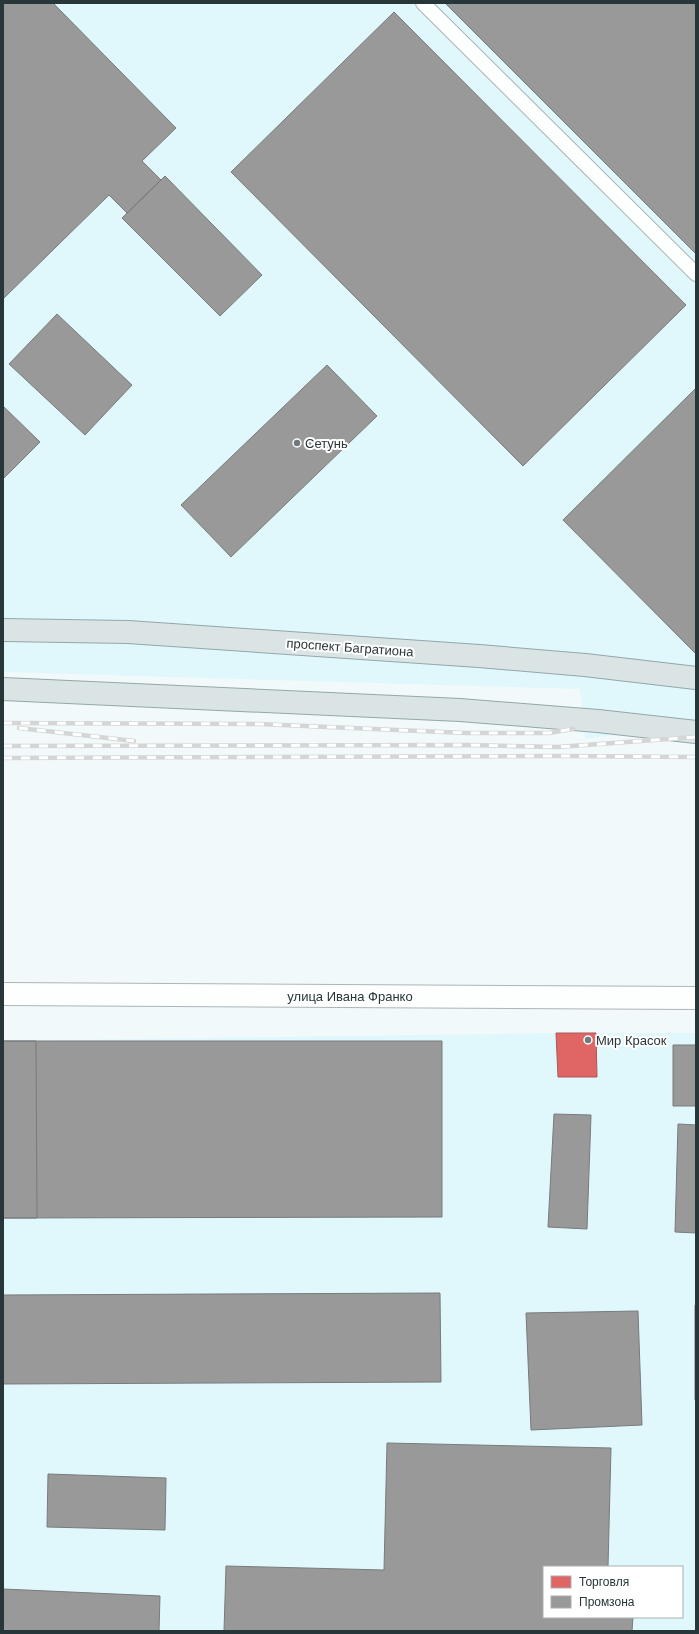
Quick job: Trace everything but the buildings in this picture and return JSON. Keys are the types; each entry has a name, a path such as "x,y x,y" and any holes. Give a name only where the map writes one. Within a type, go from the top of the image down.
{"main road":[{"name":"проспект Багратиона","path":"3,630 128,632 584,665 696,678"},
{"path":"3,689 460,710 598,721 696,732"}],"street":[{"name":"улица Ивана Франко","path":"3,994 696,998"}],"lane":[{"path":"423,3 696,274"}],"shaded area":[{"path":"3,3 696,3 696,723 585,739 580,689 3,672"},
{"path":"556,1033 696,1033 696,1631 3,1631 3,1041"}],"railway":[{"path":"3,723 259,724 466,733 549,733 573,729"},
{"path":"19,728 134,741"},
{"path":"3,746 467,745 558,747 696,737"},
{"path":"3,758 696,757"}],"place":[{"name":"Сетунь","path":"297,443"},
{"name":"Мир Красок","path":"588,1040"}]}
